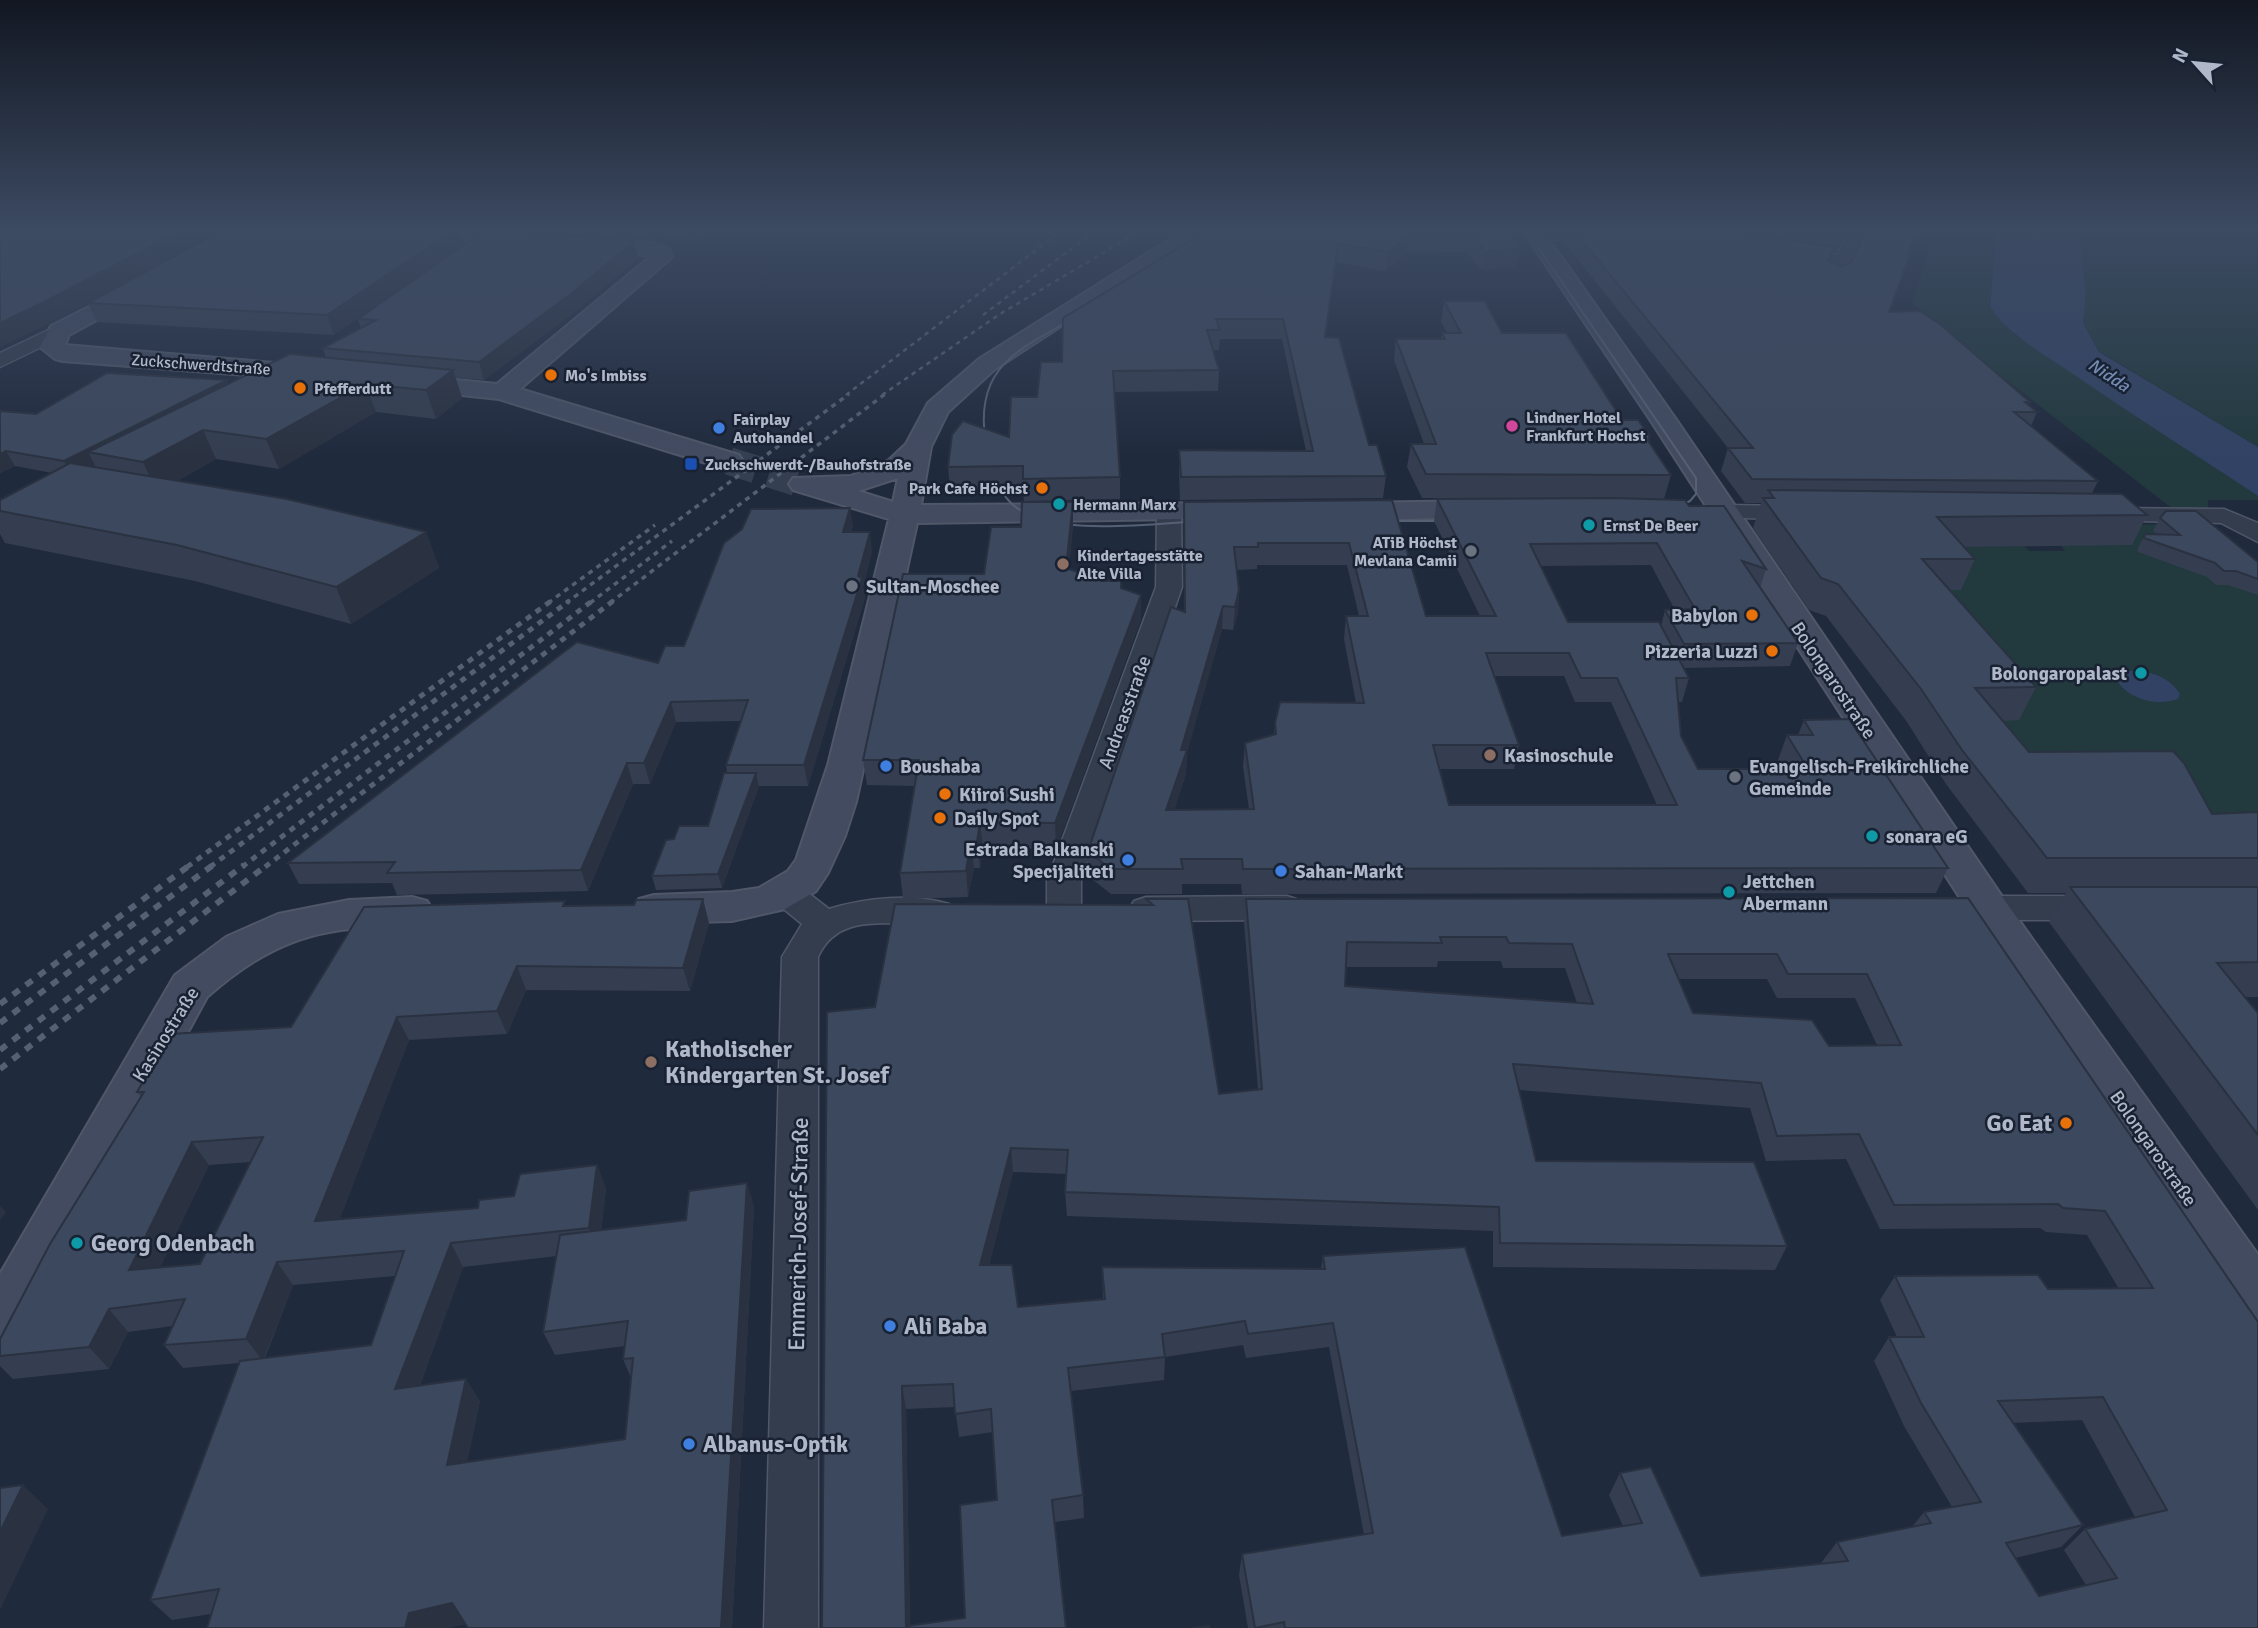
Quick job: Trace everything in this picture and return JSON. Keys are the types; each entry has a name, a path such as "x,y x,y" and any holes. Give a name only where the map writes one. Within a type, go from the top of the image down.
{"main road":[{"path":"61,343 114,307"},
{"path":"502,392 602,307"},
{"path":"1077,307 987,364 937,408 918,447 904,464 871,481 827,486 803,484 904,514 1268,512"},
{"name":"Bolongarostraße","path":"1584,307 1989,908 2258,1299"},
{"name":"Zuckschwerdtstraße","path":"61,343 340,376"},
{"path":"381,380 502,392 729,461"},
{"path":"615,910 737,905 765,901 786,893 803,881 814,866 837,802 918,447"},
{"path":"1320,512 1508,510"},
{"path":"1686,510 1724,512"},
{"name":"Kasinostraße","path":"0,1325 179,1002 211,967 252,940 312,918 368,911 450,911"}],"street":[{"path":"0,361 61,343"},
{"name":"Zuckschwerdtstraße","path":"0,368 61,343"},
{"path":"261,391 326,354"},
{"name":"Andreasstraße","path":"1091,909 1063,881 1169,587 1169,512"},
{"path":"1724,512 1823,513"},
{"path":"2085,515 2214,515 2233,518 2258,535"},
{"path":"786,893 825,924 851,915 965,911"},
{"path":"1028,910 1312,908"},
{"path":"1942,908 2133,908"},
{"name":"Emmerich-Josef-Straße","path":"791,1628 800,957 810,937 825,924"}],"green space":[{"path":"1917,307 1990,307 2015,335 2258,496 2258,500 2208,500 2208,509 2174,510 1983,362"},
{"path":"2085,307 2258,307 2258,447 2099,351 2083,323"},
{"path":"2190,524 2258,585 2258,846 2012,786 1959,721 2019,719 1857,591 1924,548 2024,546 2030,551 2065,551 2061,546 2108,525"}],"water":[{"name":"Nidda","path":"1990,307 2085,307 2083,323 2099,352 2258,447 2258,496 2040,352 1998,318"},
{"path":"2125,671 2148,672 2163,678 2180,694 2178,699 2161,702 2143,700 2127,692 2116,679"}],"building":[{"path":"0,307 34,307 0,323"},
{"path":"167,307 339,307 327,315"},
{"path":"375,307 553,307 479,362 323,348 376,320 358,319"},
{"path":"1081,307 1329,307 1325,337 1339,338 1369,445 1377,445 1386,476 1181,477 1179,450 1313,451 1283,319 1216,319 1220,330 1207,330 1219,370 1113,371 1120,477 1023,479 1023,466 948,467 952,435 963,421 1009,437 1011,397 1037,397 1041,362 1062,362 1063,318"},
{"name":"Lindner Hotel Frankfurt Hochst","path":"1447,307 1488,307 1502,333 1566,333 1622,420 1638,420 1671,475 1426,474 1411,444 1436,444 1396,339 1445,339 1442,333 1461,333"},
{"path":"1637,307 1891,307 1889,312 1920,311 1941,325 2030,402 2025,402 2037,412 2014,412 2098,481 1752,479 1728,448 1753,448"},
{"path":"290,354 453,370 426,390 365,384 266,439 203,430 143,462 88,452"},
{"path":"107,373 227,380 64,461 6,451 0,454 0,411 36,414"},
{"path":"70,463 287,499 426,532 336,587 177,545 0,511 0,500"},
{"path":"1768,490 2122,494 2147,515 1937,517 1975,559 1922,559 2036,687 1975,688 2029,752 2173,751 2184,763 2212,814 2258,812 2258,858 2047,858 1962,750 1921,689 1838,584 1821,578 1763,498 1774,498"},
{"path":"1612,498 1685,500 1689,506 1724,506 1766,569 1742,561 1798,643 1684,644 1665,610 1695,609 1657,543 1530,544 1568,622 1659,622 1689,678 1676,678 1681,736 1698,769 1808,769 1787,735 1813,735 1804,720 1849,719 1948,868 1243,869 1242,859 1181,859 1183,869 1110,869 1088,851 1171,607 1185,612 1184,502 1392,500 1426,616 1496,616 1437,499","holes":["1258,543 1349,543 1368,616 1346,616 1364,703 1280,702 1275,723 1276,734 1245,743 1254,809 1166,810 1187,750 1181,750 1223,606 1235,607 1239,590 1234,547 1258,547","1486,653 1569,653 1581,678 1617,678 1677,805 1449,805 1433,745 1519,745"]},
{"path":"1022,502 1073,502 1066,568 1103,581 1121,581 1121,588 1141,595 1055,823 980,822 977,842 971,842 966,871 900,873 919,760 863,760 903,574 984,574 991,527 1021,527"},
{"path":"850,508 843,532 870,532 858,576 862,578 804,765 726,765 748,700 671,702 644,763 627,763 581,870 387,873 395,862 288,863 577,642 658,663 665,646 684,646 724,543 742,529 751,509"},
{"path":"2166,511 2196,511 2258,562 2258,579 2236,571 2224,571 2215,563 2144,538 2145,534 2180,535 2160,518"},
{"path":"724,773 756,773 718,874 652,876 666,840 674,839 679,826 708,826"},
{"path":"2070,887 2258,887 2258,962 2217,963 2258,1013 2258,1135"},
{"path":"1968,898 2258,1322 2258,1628 1285,1628 1284,1622 1255,1628 1242,1554 1373,1533 1333,1323 1248,1334 1245,1321 1162,1334 1165,1357 1068,1368 1083,1495 1052,1500 1066,1628 822,1628 827,1012 875,1007 895,904 1153,905 1146,899 1188,899 1219,1094 1262,1089 1246,899","holes":["1440,937 1506,937 1509,943 1572,944 1593,1004 1345,986 1347,942 1442,943","1668,954 1777,954 1788,974 1867,974 1901,1045 1829,1046 1812,1020 1693,1013","1513,1064 1761,1083 1777,1136 1859,1134 1894,1205 2058,1204 2063,1208 2105,1211 2153,1288 2048,1289 2038,1275 1895,1276 1924,1337 1889,1337 1921,1403 1981,1502 1924,1512 1931,1523 1837,1542 1848,1561 1701,1576 1651,1467 1620,1473 1642,1523 1562,1536 1465,1247 1323,1256 1325,1269 1102,1267 1105,1299 1018,1307 1012,1265 980,1265 1011,1148 1068,1150 1065,1192 1499,1207 1500,1243 1787,1246 1754,1162 1536,1161","953,1384 955,1414 991,1409 997,1500 960,1505 965,1618 906,1626 902,1386","2103,1397 2167,1510 2085,1529 2117,1578 2039,1596 2006,1543 2083,1525 1998,1401"]},
{"path":"703,899 683,968 517,966 497,1011 397,1017 315,1221 478,1208 479,1200 514,1196 520,1174 597,1165 589,1228 451,1243 395,1389 466,1379 447,1465 625,1439 633,1358 623,1359 628,1321 543,1332 560,1235 686,1220 689,1191 747,1183 721,1628 468,1628 452,1603 409,1613 405,1628 207,1628 219,1589 150,1600 240,1361 371,1345 404,1251 277,1262 246,1339 164,1345 185,1299 109,1309 89,1347 0,1356 0,1339 50,1244 144,1092 137,1092 170,1034 291,1027 364,907 565,901 563,906 634,905 636,900","holes":["263,1137 200,1264 129,1270 192,1142"]},
{"path":"23,1485 0,1532 0,1488"}],"tunnel":[{"path":"729,461 803,484"}],"tram line":[{"path":"1579,307 1696,478 1696,494 1690,501 1668,511"},
{"path":"986,447 986,396 994,378 1005,363 1019,351 1079,315"},
{"path":"993,471 1000,489 1012,504 1029,515 1051,522 1132,526 1204,521"},
{"path":"1379,521 1452,521"}],"railway":[{"path":"846,395 961,307"},
{"path":"983,315 994,307"},
{"path":"882,395 1012,307"},
{"path":"566,603 849,394"},
{"path":"610,603 885,394"},
{"path":"548,603 655,525"},
{"path":"590,603 672,541"},
{"path":"187,867 551,601"},
{"path":"210,867 569,601"},
{"path":"242,867 592,601"},
{"path":"265,867 613,601"},
{"path":"0,1004 190,865"},
{"path":"0,1023 213,865"},
{"path":"0,1050 244,865"},
{"path":"0,1069 267,865"}],"place":[{"name":"Mo's Imbiss","path":"551,375"},
{"name":"Pfefferdutt","path":"300,388"},
{"name":"Lindner Hotel Frankfurt Hochst","path":"1512,426"},
{"name":"Fairplay Autohandel","path":"719,428"},
{"name":"Zuckschwerdt-/Bauhofstraße","path":"691,464"},
{"name":"Park Cafe Höchst","path":"1042,488"},
{"name":"Hermann Marx","path":"1059,504"},
{"name":"Ernst De Beer","path":"1589,525"},
{"name":"ATiB Höchst Mevlana Camii","path":"1471,551"},
{"name":"Kindertagesstätte Alte Villa","path":"1063,564"},
{"name":"Sultan-Moschee","path":"852,586"},
{"name":"Babylon","path":"1752,615"},
{"name":"Pizzeria Luzzi","path":"1772,651"},
{"name":"Bolongaropalast","path":"2141,673"},
{"name":"Kasinoschule","path":"1490,755"},
{"name":"Boushaba","path":"886,766"},
{"name":"Evangelisch-Freikirchliche Gemeinde","path":"1735,777"},
{"name":"Kiiroi Sushi","path":"945,794"},
{"name":"Daily Spot","path":"940,818"},
{"name":"sonara eG","path":"1872,836"},
{"name":"Estrada Balkanski Specijaliteti","path":"1128,860"},
{"name":"Sahan-Markt","path":"1281,871"},
{"name":"Jettchen Abermann","path":"1729,892"},
{"name":"Katholischer Kindergarten St. Josef","path":"651,1062"},
{"name":"Go Eat","path":"2066,1123"},
{"name":"Georg Odenbach","path":"77,1243"},
{"name":"Ali Baba","path":"890,1326"},
{"name":"Albanus-Optik","path":"689,1444"}]}
